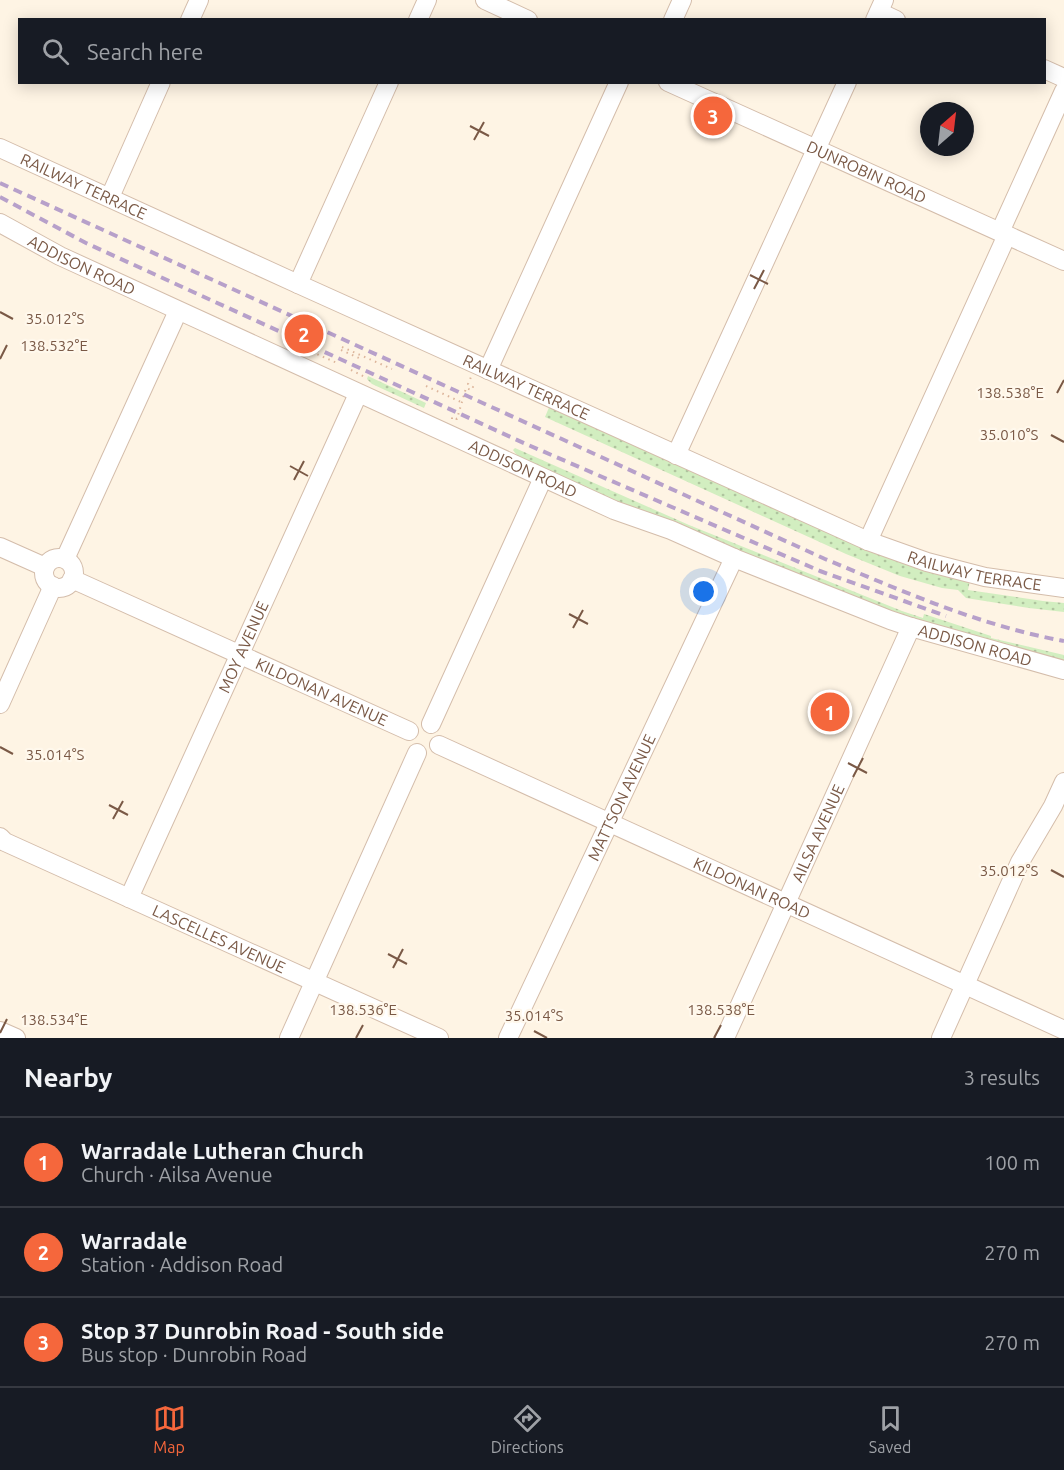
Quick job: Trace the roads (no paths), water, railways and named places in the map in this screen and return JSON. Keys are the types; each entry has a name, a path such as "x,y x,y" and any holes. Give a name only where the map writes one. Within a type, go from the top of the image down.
{"street":[{"path":"191,18 199,0"},
{"path":"419,18 427,0"},
{"path":"485,0 524,18"},
{"path":"674,18 682,0"},
{"path":"879,10 893,18"},
{"path":"1046,70 1064,78"},
{"path":"110,197 160,84"},
{"path":"298,284 388,84"},
{"path":"480,372 618,84"},
{"name":"DUNROBIN ROAD","path":"672,84 1064,261"},
{"path":"676,454 846,84"},
{"path":"868,541 1004,234 1064,91"},
{"name":"RAILWAY TERRACE","path":"0,148 298,284 480,372 676,454 868,541 927,562 985,577 1064,588"},
{"name":"ADDISON ROAD","path":"0,223 60,256 614,510 671,530 734,558 911,627 1064,670"},
{"path":"65,559 178,311"},
{"name":"MOY AVENUE","path":"129,898 358,394"},
{"path":"431,724 543,478"},
{"path":"0,547 45,567"},
{"path":"56,558 65,559 74,570 72,579 62,587 53,586 45,576 45,567 56,558"},
{"name":"MATTSON AVENUE","path":"508,1038 734,558"},
{"name":"KILDONAN AVENUE","path":"72,579 409,731"},
{"path":"0,704 53,586"},
{"name":"AILSA AVENUE","path":"725,1038 911,627"},
{"path":"424,722 431,724 438,730 441,739 439,746 434,752 426,755 417,753 410,747 409,731 416,724 424,722"},
{"name":"KILDONAN ROAD","path":"439,746 1064,1030"},
{"path":"289,1038 417,753"},
{"path":"941,1038 1020,862 1053,807 1064,782"},
{"name":"LASCELLES AVENUE","path":"0,837 5,842 440,1038"},
{"path":"0,1031 16,1038"}],"railway":[{"path":"0,183 825,559 972,617 1064,641"},
{"path":"0,197 86,243 526,444 820,571 946,616"}],"place":[{"name":"Stop 37 Dunrobin Road - South side","path":"713,116"},
{"name":"Warradale","path":"304,334"},
{"name":"Warradale Lutheran Church","path":"830,712"}]}
